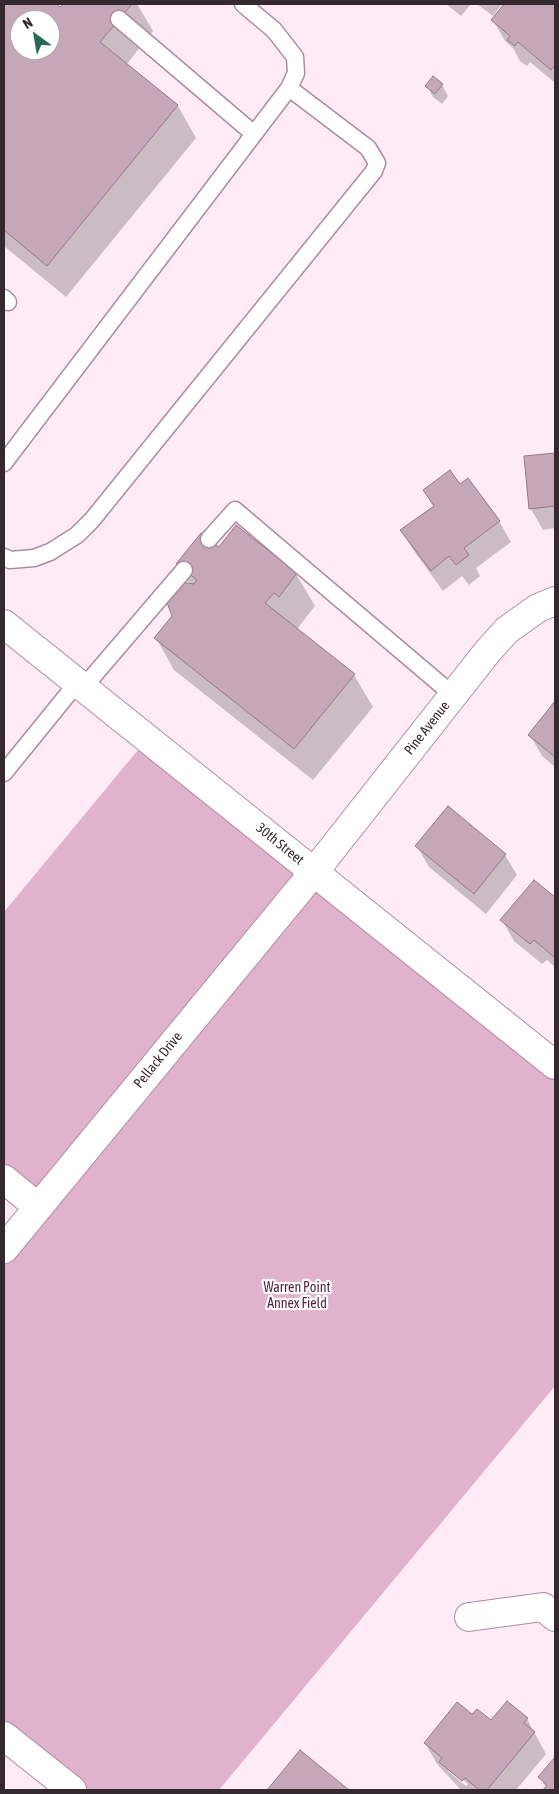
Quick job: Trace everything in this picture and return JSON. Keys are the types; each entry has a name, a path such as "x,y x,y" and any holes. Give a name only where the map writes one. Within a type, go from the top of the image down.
{"street":[{"name":"Pine Avenue","path":"314,872 507,630 538,608 555,601"},
{"name":"30th Street","path":"4,624 555,1065"},
{"name":"Pellack Drive","path":"4,1250 314,872"},
{"path":"4,1179 38,1207"},
{"path":"469,1617 543,1607 555,1617"},
{"path":"4,1736 72,1790"}],"lane":[{"path":"4,463 289,88 296,73 294,56 274,30 243,4"},
{"path":"119,19 254,134"},
{"path":"4,557 10,560 34,558 50,552 77,535 92,520 374,171 377,163 368,148 289,88"},
{"path":"209,539 235,510 453,696"},
{"path":"4,774 184,570"}],"green space":[{"name":"Warren Point Annex Field","path":"147,739 555,1065 555,1386 219,1790 72,1790 4,1736 4,1249 38,1207 4,1179 4,912"}],"building":[{"path":"4,4 56,4 60,7 63,4 132,4 100,42 178,105 47,266 4,230"},
{"path":"504,4 555,4 555,65 551,70 518,42 515,46 507,40 510,36 491,20"},
{"path":"433,76 443,84 435,94 425,86"},
{"path":"555,453 555,506 529,509 524,456"},
{"path":"450,470 460,484 468,478 500,521 464,548 469,555 456,565 449,556 431,571 400,530 434,506 423,490"},
{"path":"236,525 297,573 279,597 274,593 265,603 355,674 294,749 154,638 172,616 166,600 180,582 194,584 197,580 176,564 201,533 219,547"},
{"path":"555,701 555,757 528,735"},
{"path":"448,806 506,854 474,894 415,846"},
{"path":"534,880 555,897 555,958 534,940 530,944 500,920"},
{"path":"507,1701 528,1718 524,1723 535,1732 487,1790 479,1790 465,1778 462,1781 439,1762 442,1758 424,1743 457,1702 472,1714 477,1709 491,1720"},
{"path":"300,1750 349,1790 267,1790"},
{"path":"555,1757 555,1790 543,1790 547,1785 538,1777"}]}
